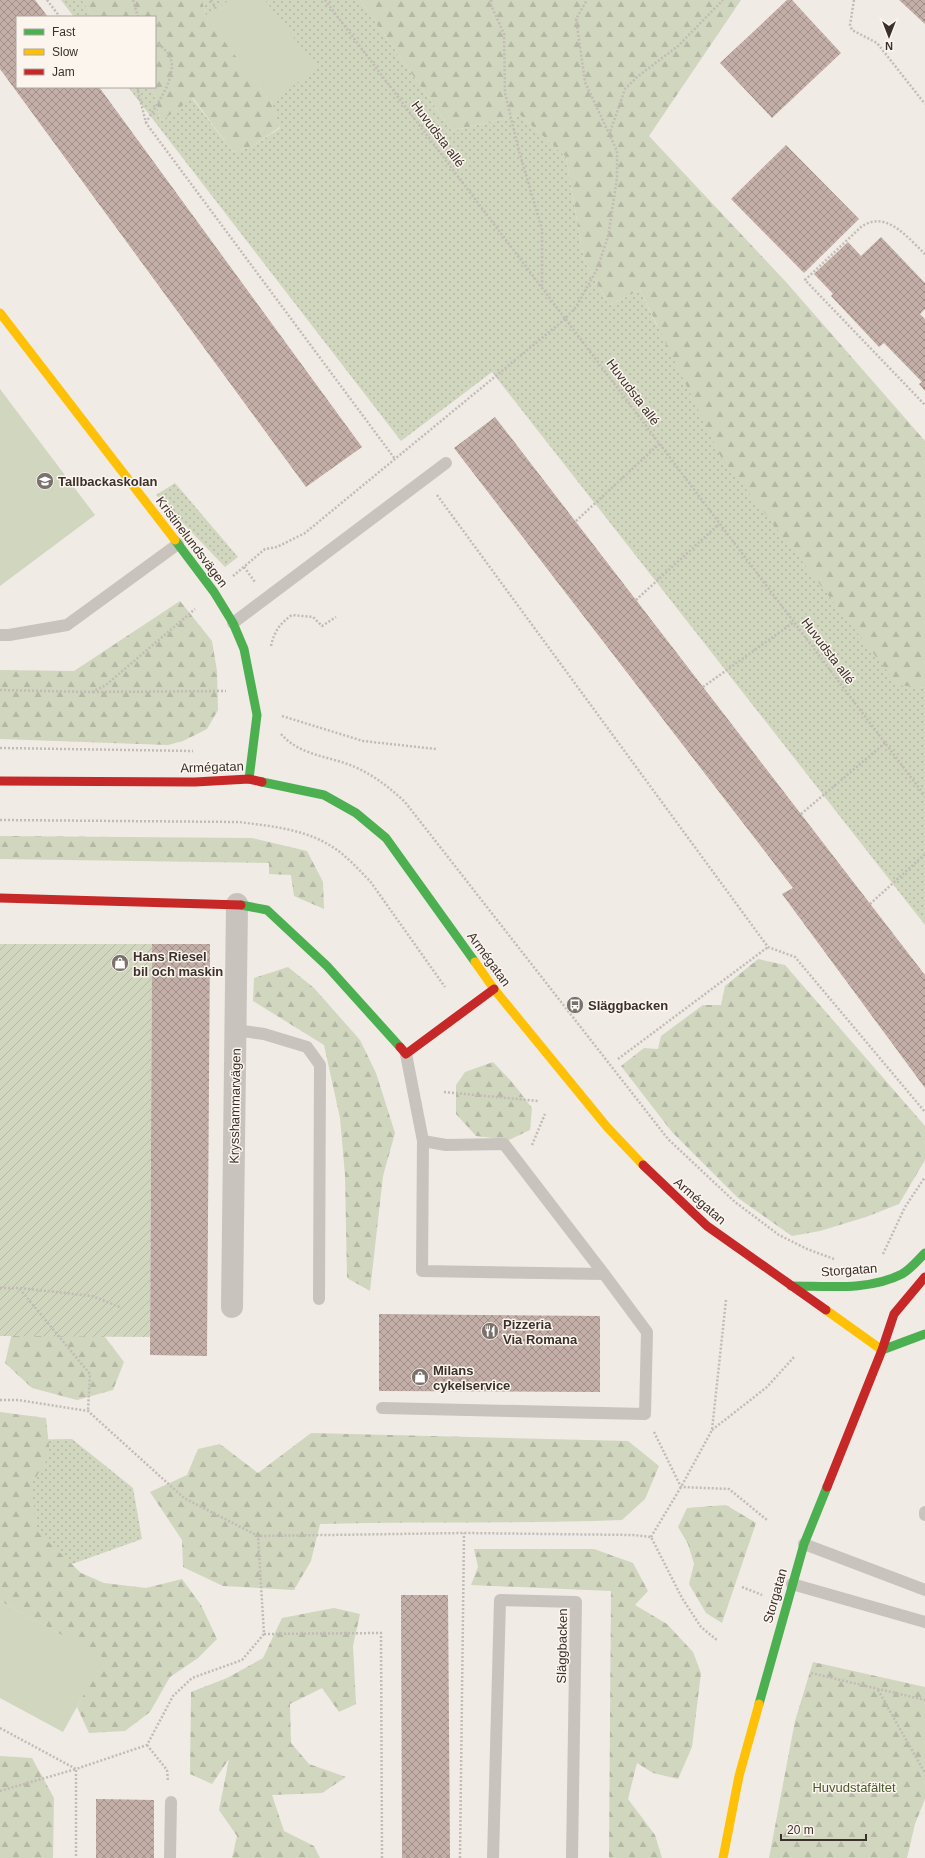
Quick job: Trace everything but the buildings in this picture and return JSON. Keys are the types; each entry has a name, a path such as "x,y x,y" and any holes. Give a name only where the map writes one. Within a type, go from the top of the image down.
{"street":[{"name":"Kristinelundsvägen","path":"0,314 178,544 214,592 233,623 244,650 257,715 249,779"},
{"name":"Armégatan","path":"0,781 195,782 249,779 324,795 356,813 386,838 494,989 602,1121 649,1172 707,1226 882,1350"},
{"path":"0,898 237,904 267,910 327,966 406,1054 494,989"},
{"name":"Krysshammarvägen","path":"232,1307 237,904"},
{"name":"Storgatan","path":"791,1286 883,1281 902,1274 925,1253"},
{"name":"Storgatan","path":"723,1858 738,1776 804,1544 882,1350 894,1314 925,1277"},
{"path":"882,1350 925,1334"}],"lane":[{"path":"233,623 446,463"},
{"path":"0,635 9,635 67,625 178,544"},
{"path":"236,1030 264,1034 307,1047 320,1065 319,1299"},
{"path":"406,1054 423,1141 422,1271 604,1274"},
{"path":"382,1408 645,1414 646,1332 604,1274 504,1144 446,1145 423,1141"},
{"path":"804,1544 925,1590"},
{"path":"792,1584 925,1622"},
{"name":"Släggbacken","path":"493,1858 500,1600 576,1602 572,1858"},
{"path":"170,1858 171,1802"}],"path":[{"path":"47,0 59,16"},
{"path":"133,0 138,16"},
{"path":"212,0 216,9"},
{"name":"Huvudsta allé","path":"324,0 925,796"},
{"path":"491,0 491,5 504,34 505,93 519,151 542,229 542,289"},
{"path":"92,692 106,685 265,549 278,547 305,533 565,319 576,307 597,269 608,237 617,171 617,151 585,82 576,19 587,0"},
{"path":"609,134 625,89 637,77 678,46 723,0"},
{"path":"854,0 850,25 852,30 877,44 925,104"},
{"path":"146,123 171,78 172,65 168,54 156,43"},
{"path":"137,88 146,123 395,459"},
{"path":"925,254 900,230 889,223 881,221 870,222 861,226 805,280 925,405"},
{"path":"576,521 659,444"},
{"path":"425,479 768,947 795,957 925,1112"},
{"path":"636,600 719,524"},
{"path":"270,650 274,635 283,622 292,615 313,617 322,626 336,617"},
{"path":"703,687 794,622"},
{"path":"0,690 92,692 253,690"},
{"path":"274,714 363,740 436,749"},
{"path":"278,730 286,740 297,748 355,767 384,783 405,802 668,1139 735,1202 779,1235 807,1249 836,1260"},
{"path":"801,814 885,743"},
{"path":"0,748 193,751"},
{"path":"0,820 239,822 272,826 307,835 332,846 356,866 370,881 445,987"},
{"path":"870,904 925,854"},
{"path":"618,1059 768,947"},
{"path":"444,1092 538,1101"},
{"path":"522,1168 545,1114"},
{"path":"880,1260 905,1207 925,1177"},
{"path":"0,1288 19,1288 92,1296 120,1307"},
{"path":"19,1288 90,1374 88,1411"},
{"path":"651,1537 681,1487 712,1430 726,1300"},
{"path":"712,1430 767,1387 794,1357"},
{"path":"0,1400 18,1400 88,1411 184,1498 258,1536 464,1533 633,1535 651,1537"},
{"path":"645,1414 681,1487"},
{"path":"681,1487 729,1489 767,1520"},
{"path":"460,1858 464,1533"},
{"path":"0,1791 76,1769 147,1745 173,1696 192,1678 242,1660 264,1634 258,1536"},
{"path":"651,1537 682,1598 701,1627 718,1641"},
{"path":"264,1634 381,1633 382,1858"},
{"path":"811,1673 925,1700"},
{"path":"878,1690 925,1773"},
{"path":"0,1728 76,1769"},
{"path":"147,1745 167,1770 171,1802"},
{"path":"76,1769 76,1858"}],"green space":[{"path":"61,0 82,0 93,16 73,16"},
{"path":"82,0 202,0 206,17 271,102 280,127 253,146 233,152 193,98 161,121 152,88 156,88 156,16 93,16"},
{"path":"202,0 360,0 452,131 520,115 566,157 584,260 609,305 640,290 656,324 898,684 925,688 925,925 492,372 401,441 129,88 152,88 161,121 192,98 233,152 253,146 280,128 271,102 206,17"},
{"path":"229,0 265,0 317,68 271,102 206,17"},
{"path":"360,0 741,0 649,136 786,282 925,441 925,688 898,685 721,457 640,290 609,305 584,260 566,157 520,115 452,131"},
{"path":"0,389 95,515 0,586"},
{"path":"175,483 238,557 225,567 156,495"},
{"path":"180,601 212,641 217,671 218,710 207,729 183,741 168,745 0,739 0,670 74,671"},
{"path":"0,836 252,838 307,851 323,882 324,909 294,896 291,875 269,874 269,863 0,859"},
{"path":"0,944 152,944 150,1337 0,1336"},
{"path":"758,959 785,965 925,1126 925,1160 899,1204 866,1217 820,1231 792,1236 738,1198 672,1132 621,1066 644,1048 658,1049 661,1036 703,1005 721,1005 725,986"},
{"path":"288,967 314,988 360,1040 376,1073 395,1133 383,1176 370,1291 347,1278 345,1175 340,1118 324,1045 253,1001 254,978"},
{"path":"493,1062 512,1082 532,1108 530,1130 509,1140 476,1136 456,1114 456,1085 465,1072"},
{"path":"90,1317 124,1362 113,1390 77,1400 32,1388 5,1363 14,1324"},
{"path":"0,1412 46,1418 50,1455 31,1485 37,1531 81,1573 104,1583 146,1588 182,1579 201,1605 217,1639 198,1658 170,1677 150,1712 125,1731 89,1733 77,1707 103,1658 0,1601"},
{"path":"311,1433 628,1441 659,1466 645,1499 622,1520 320,1524 311,1561 294,1590 223,1586 183,1567 182,1540 150,1492 187,1475 198,1449 220,1444 258,1473"},
{"path":"72,1439 133,1488 142,1539 61,1568 9,1526 2,1440"},
{"path":"726,1505 756,1523 722,1623 706,1613 689,1584 694,1564 688,1544 678,1527 687,1508"},
{"path":"474,1549 594,1549 633,1563 648,1591 635,1605 667,1624 693,1652 701,1673 692,1747 678,1779 653,1773 637,1763 628,1799 655,1835 662,1858 609,1858 611,1591 471,1585 478,1567"},
{"path":"0,1601 104,1658 63,1732 0,1698"},
{"path":"334,1608 360,1614 353,1646 356,1704 339,1712 322,1688 290,1704 291,1743 309,1764 346,1777 322,1793 272,1795 284,1831 314,1846 320,1858 232,1858 237,1836 219,1810 229,1759 212,1784 190,1774 191,1692 227,1678 263,1658 282,1618"},
{"name":"Huvudstafältet","path":"813,1662 925,1687 925,1799 915,1824 907,1858 769,1858 795,1721"},
{"path":"0,1756 32,1758 54,1798 53,1858 0,1858"}],"traffic: fast":[{"path":"175,540 214,592 233,623 244,649 257,715 249,779"},
{"path":"262,782 324,795 356,813 386,838 475,962"},
{"path":"241,905 267,910 327,966 400,1047"},
{"path":"791,1286 833,1287 876,1283 902,1274 925,1253"},
{"path":"882,1350 925,1334"},
{"path":"759,1704 804,1544 827,1487"}],"traffic: slow":[{"path":"0,313 175,540"},
{"path":"475,962 494,989 607,1127 643,1165"},
{"path":"826,1310 882,1350"},
{"path":"723,1858 739,1776 759,1704"}],"traffic: jam":[{"path":"0,781 195,782 249,779 262,782"},
{"path":"0,898 241,905"},
{"path":"400,1047 406,1054 494,989"},
{"path":"643,1165 707,1226 826,1310"},
{"path":"827,1487 882,1350 894,1314 925,1277"}],"place":[{"name":"Tallbackaskolan","path":"45,481"},
{"name":"Hans Riesel bil och maskin","path":"120,963"},
{"name":"Släggbacken","path":"575,1005"},
{"name":"Pizzeria Via Romana","path":"490,1331"},
{"name":"Milans cykelservice","path":"420,1377"}]}
